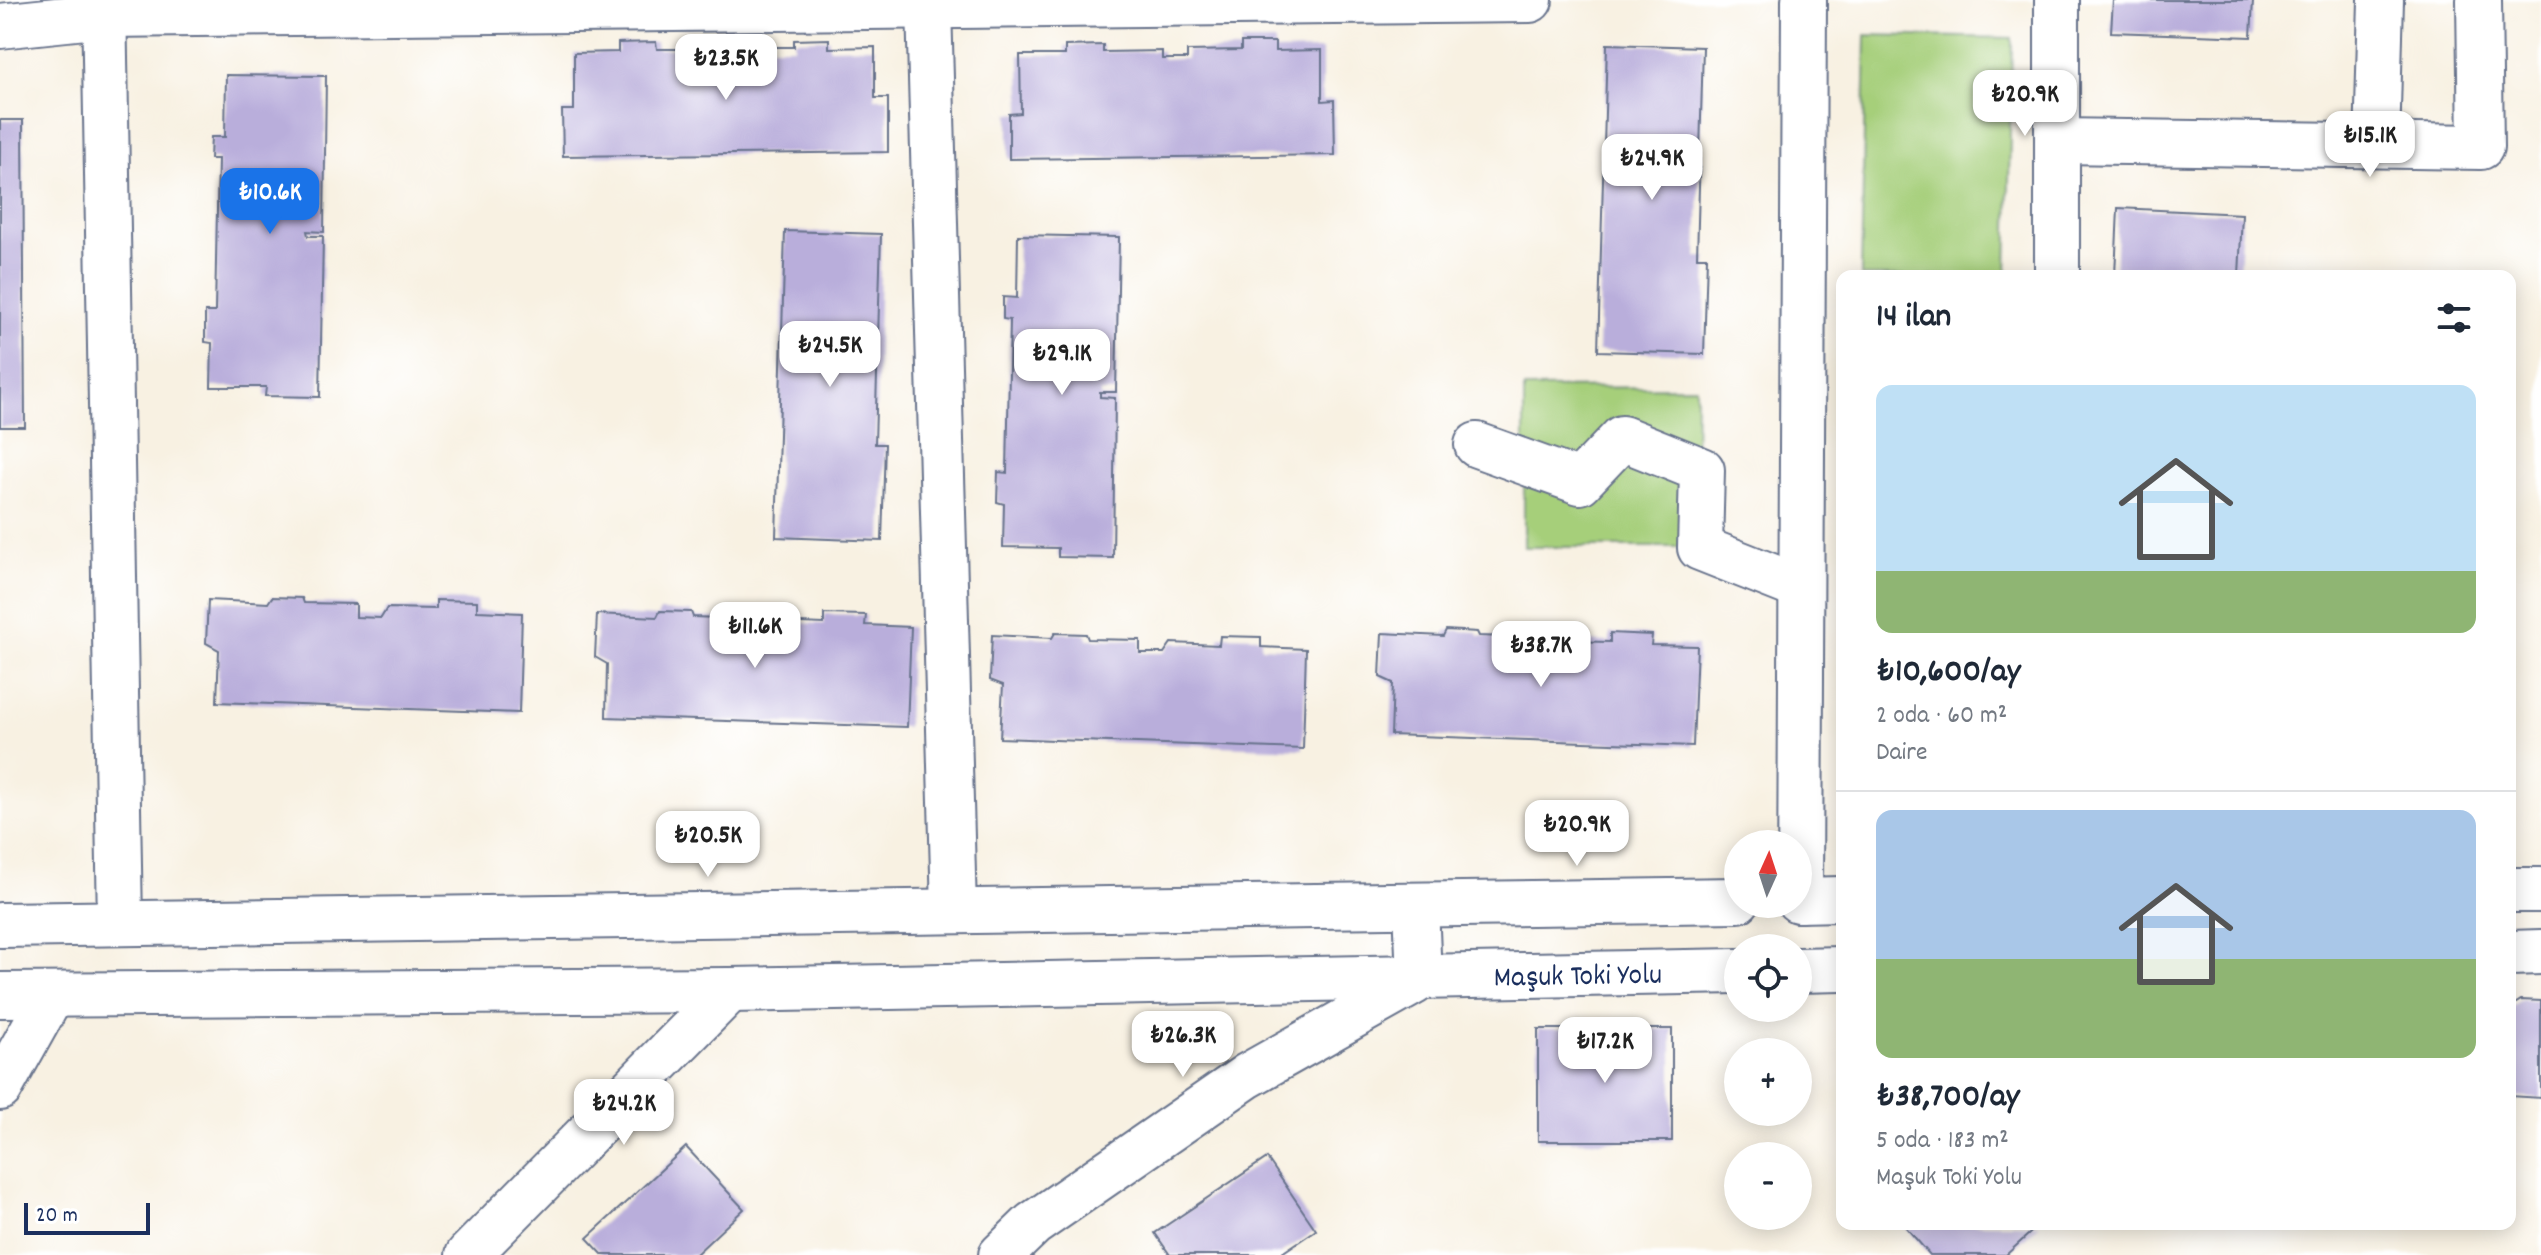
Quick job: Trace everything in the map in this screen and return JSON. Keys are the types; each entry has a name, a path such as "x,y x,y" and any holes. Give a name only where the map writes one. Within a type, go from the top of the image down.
{"street":[{"path":"0,26 104,8 929,6 1530,0"},
{"path":"1804,0 1801,588 1813,899"},
{"path":"2057,0 2057,270"},
{"path":"2377,145 2381,0"},
{"path":"2059,141 2481,147 2479,0"},
{"path":"929,6 954,910"},
{"path":"104,8 120,923"},
{"path":"1477,445 1580,482 1622,438 1702,470 1700,548 1801,588"},
{"path":"2516,890 2541,890"},
{"path":"0,925 1724,900"},
{"path":"0,995 730,990 1419,979 1416,905"},
{"path":"2516,953 2541,952"},
{"path":"1812,970 1836,969"},
{"name":"Maşuk Toki Yolu","path":"1001,1255 1033,1224 1247,1076 1419,979 1724,971"},
{"path":"468,1255 730,990"},
{"path":"0,1088 52,995"}],"green space":[{"path":"1866,35 2012,38 2007,270 1861,270"},
{"path":"1696,387 1694,547 1524,547 1524,388"}],"building":[{"path":"2113,0 2253,0 2251,37 2111,32"},
{"path":"829,39 829,48 875,47 875,98 888,98 888,152 563,156 562,110 574,110 574,53 618,52 618,43 656,42 657,49 715,49 715,56 740,56 740,47 794,47 794,40"},
{"path":"1241,42 1275,42 1275,51 1322,50 1322,101 1334,100 1335,155 1009,159 1009,114 1021,113 1020,55 1065,55 1065,46 1103,45 1103,52 1162,51 1162,59 1187,59 1187,51 1241,50"},
{"path":"1607,44 1703,47 1697,257 1707,257 1704,354 1598,351"},
{"path":"226,75 326,76 324,232 307,231 308,236 323,236 320,397 265,396 266,387 211,387 212,343 205,342 205,312 215,312 218,159 210,159 211,137 225,137"},
{"path":"0,120 23,120 25,427 0,427"},
{"path":"2118,208 2242,214 2239,270 2115,270"},
{"path":"785,231 881,234 875,444 885,444 882,541 776,537"},
{"path":"1018,235 1119,237 1116,392 1100,392 1100,397 1115,398 1113,558 1058,557 1058,548 1003,547 1004,504 997,502 998,472 1007,473 1010,320 1003,319 1003,297 1017,298"},
{"path":"272,597 302,598 304,603 356,604 356,617 381,618 387,608 436,609 436,600 477,601 477,611 522,613 519,713 217,702 219,650 206,643 208,600 268,603"},
{"path":"660,611 691,612 693,617 745,619 745,631 769,632 775,622 824,624 824,614 866,615 865,625 911,627 907,727 606,717 607,664 595,657 597,614 657,617"},
{"path":"1446,630 1477,632 1479,636 1531,638 1530,650 1555,651 1561,641 1610,642 1610,633 1652,635 1651,645 1697,646 1693,746 1391,735 1393,683 1380,677 1382,633 1443,636"},
{"path":"1055,633 1086,634 1088,639 1140,640 1140,653 1164,653 1171,643 1219,645 1220,636 1261,637 1261,647 1306,649 1303,749 1000,738 1003,685 990,680 992,635 1052,638"},
{"path":"2521,1000 2541,1001 2541,1098 2516,1096 2516,1003"},
{"path":"1538,1029 1672,1029 1672,1141 1538,1141"},
{"path":"686,1147 744,1209 695,1255 603,1255 587,1238"},
{"path":"1267,1158 1316,1230 1279,1255 1170,1255 1155,1233"},
{"path":"1908,1230 2033,1230 2006,1255 1930,1255"}]}
